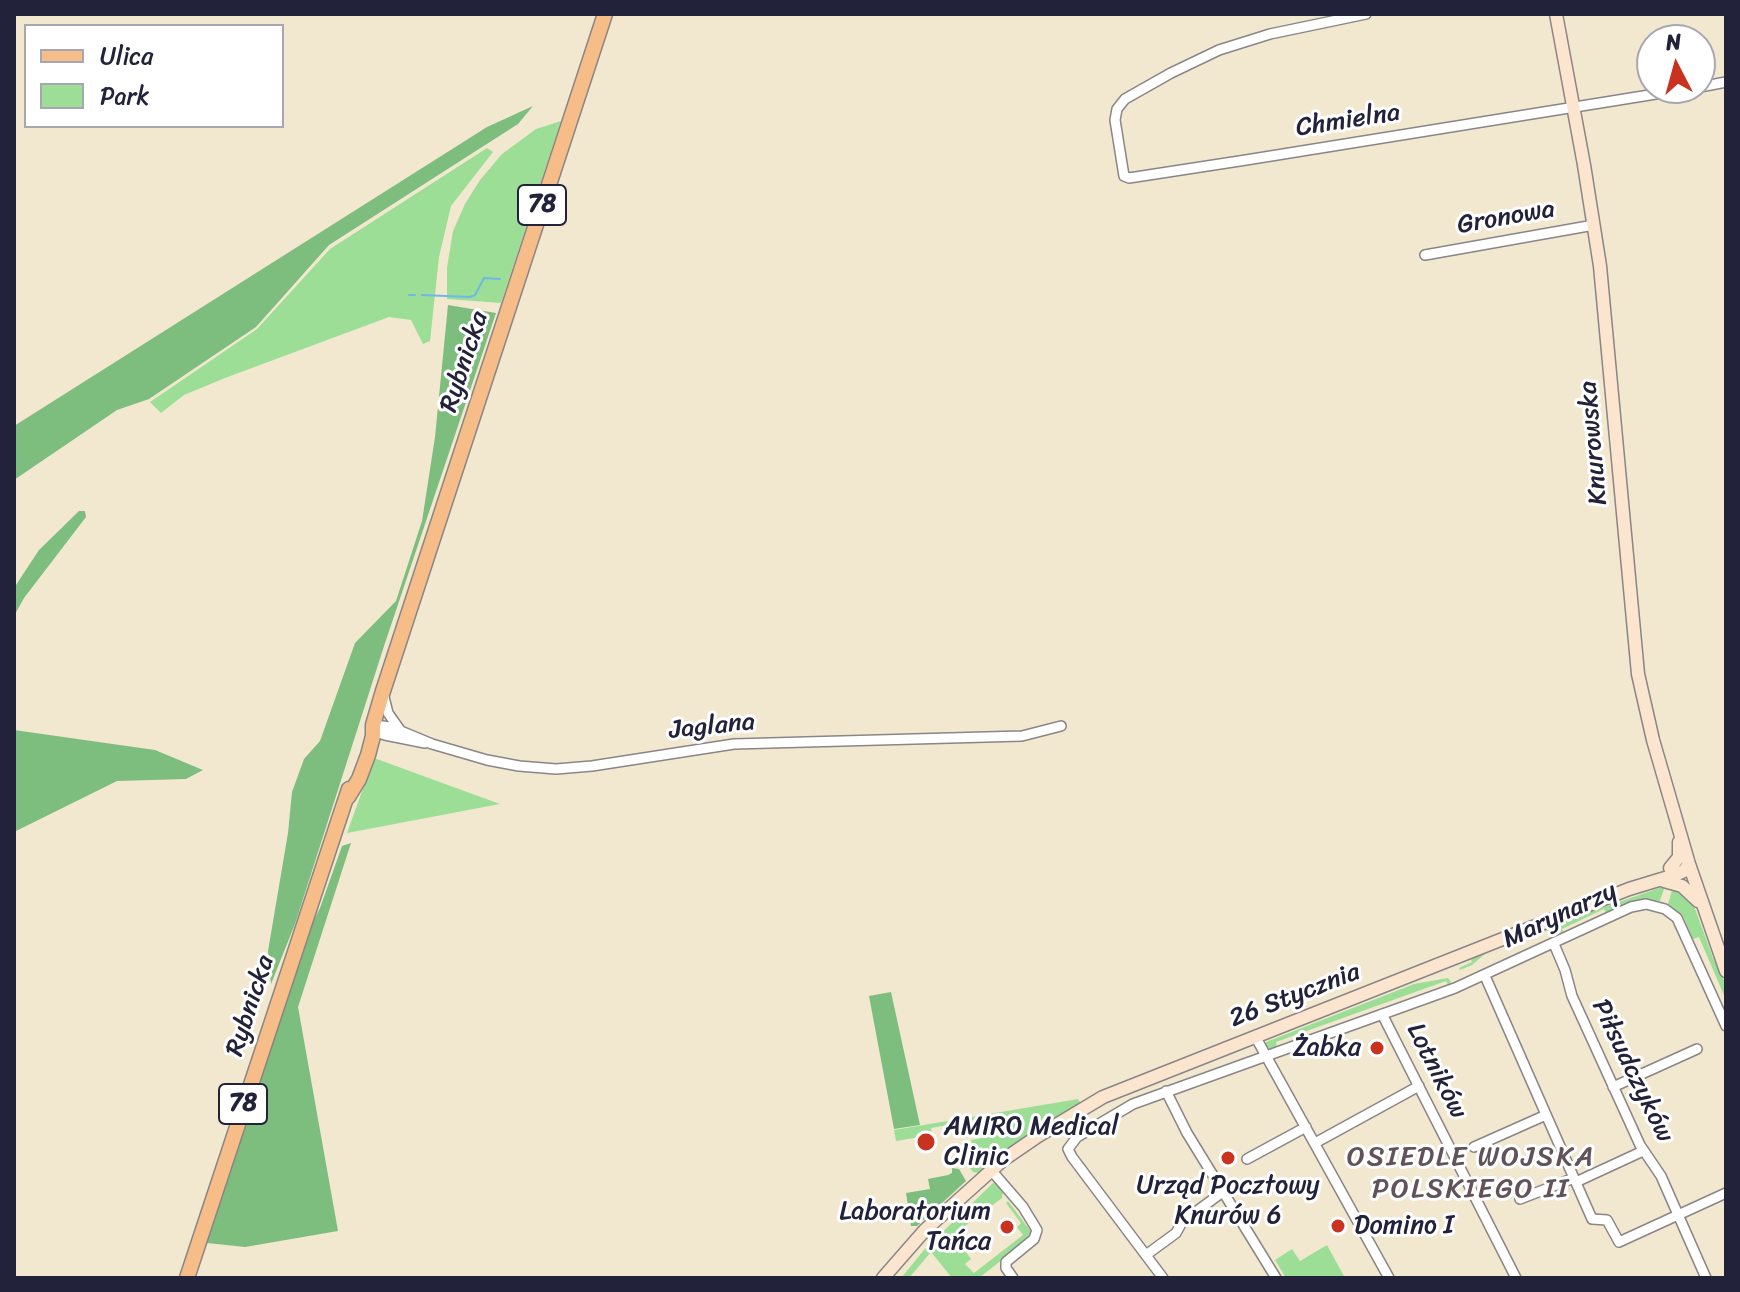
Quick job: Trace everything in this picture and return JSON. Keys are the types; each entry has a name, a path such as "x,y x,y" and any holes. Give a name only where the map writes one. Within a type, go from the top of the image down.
{"main road":[{"name":"Rybnicka","path":"348,797 368,755 383,691 605,14"},
{"name":"Rybnicka","path":"187,1278 348,797 352,772 365,733 373,725"}],"street":[{"name":"Chmielna","path":"1366,14 1270,34 1219,50 1125,99 1117,109 1115,120 1123,173 1129,178 1636,97"},
{"name":"Knurowska","path":"1556,14 1594,225 1636,661 1677,825 1726,971"},
{"name":"Gronowa","path":"1425,255 1594,225"},
{"path":"368,755 381,742 397,734 383,691"},
{"name":"Jaglana","path":"373,725 507,764 566,769 734,744 1000,736 1061,726"},
{"path":"1670,868 1679,854 1677,825"},
{"name":"26 Stycznia","path":"883,1278 925,1230 991,1170 1038,1136 1103,1097 1629,889 1670,868 1689,864"},
{"name":"26 Stycznia","path":"1629,889 1684,871 1689,864"},
{"path":"1660,881 1673,882 1686,889 1705,914"},
{"name":"Marynarzy","path":"1146,1255 1072,1157 1068,1149 1072,1140 1112,1114 1166,1091 1485,976 1631,907 1646,904 1665,909 1679,922 1726,1026"},
{"name":"Piłsudczyków","path":"1554,944 1572,996 1613,1087 1643,1151 1658,1169 1706,1278"},
{"path":"1485,976 1592,1219 1607,1220 1619,1242 1726,1193"},
{"name":"Lotników","path":"1382,1014 1516,1278"},
{"path":"1255,1036 1389,1278"},
{"path":"1613,1087 1697,1049"},
{"path":"1315,1143 1419,1086"},
{"path":"1166,1091 1242,1226 1276,1278"},
{"path":"1474,1147 1546,1115"},
{"path":"1247,1159 1306,1127"},
{"path":"1520,1199 1643,1151"},
{"path":"991,1170 1023,1207 1037,1230 1034,1239 1006,1262 1006,1268 1013,1278"},
{"path":"1163,1278 1146,1255 1176,1233 1182,1222 1224,1191"}],"green space":[{"path":"533,106 518,124 329,245 256,327 149,399 117,410 14,480 14,426 487,127"},
{"path":"561,121 501,303 447,299 447,268 453,231 480,180 502,154 536,129"},
{"path":"487,148 493,152 451,206 439,257 430,341 423,344 411,320 389,317 184,395 161,413 150,402 257,329 330,249"},
{"path":"448,305 496,313 295,924 271,984 268,951 292,792 304,759 320,741 355,643 396,601 422,521 435,437"},
{"path":"79,511 85,511 86,517 24,598 14,616 14,588 39,550"},
{"path":"14,730 155,750 203,770 186,779 117,781 14,832"},
{"path":"374,758 500,804 347,833"},
{"path":"351,843 298,1007 338,1231 245,1247 207,1243 304,940 320,908 342,846"},
{"path":"1665,886 1660,901 1637,900 1607,915 1604,909 1562,929 1564,933 1550,930 1524,938 1486,953 1472,965 1459,968 1472,962 1479,954 1524,935"},
{"path":"1673,887 1693,903 1726,984 1726,1000 1699,937 1693,939 1683,916 1668,904"},
{"path":"1448,978 1451,982 1448,985 1446,981 1276,1042 1277,1048 1270,1050 1266,1045 1266,1042 1414,984"},
{"path":"891,992 920,1125 894,1129 869,996"},
{"path":"1078,1099 1081,1104 1010,1148 979,1173 973,1172 967,1164 968,1154 973,1152 971,1140 999,1135 1000,1122 995,1116 931,1128 932,1135 896,1141 894,1130"},
{"path":"952,1168 959,1169 966,1181 917,1226 911,1226 906,1193 930,1189 928,1179 948,1175 952,1173"},
{"path":"994,1182 1003,1192 1002,1198 953,1235 971,1259 965,1264 974,1273 1023,1235 1017,1227 1021,1223 1006,1203 1008,1201 1032,1233 1022,1244 979,1278 952,1278 931,1252 909,1278 901,1278 924,1250"},
{"path":"1327,1245 1345,1278 1286,1278 1275,1260 1292,1249 1300,1261"}],"waterway":[{"path":"422,295 470,297 475,295 484,278 500,279"},
{"path":"409,295 415,295"}],"place":[{"name":"Żabka","path":"1377,1048"},
{"name":"AMIRO Medical Clinic","path":"926,1142"},
{"name":"Urząd Pocztowy Knurów 6","path":"1228,1158"},
{"name":"Domino I","path":"1338,1226"},
{"name":"Laboratorium Tańca","path":"1007,1227"}],"district":[{"name":"OSIEDLE WOJSKA POLSKIEGO II","path":"1471,1174"}]}
